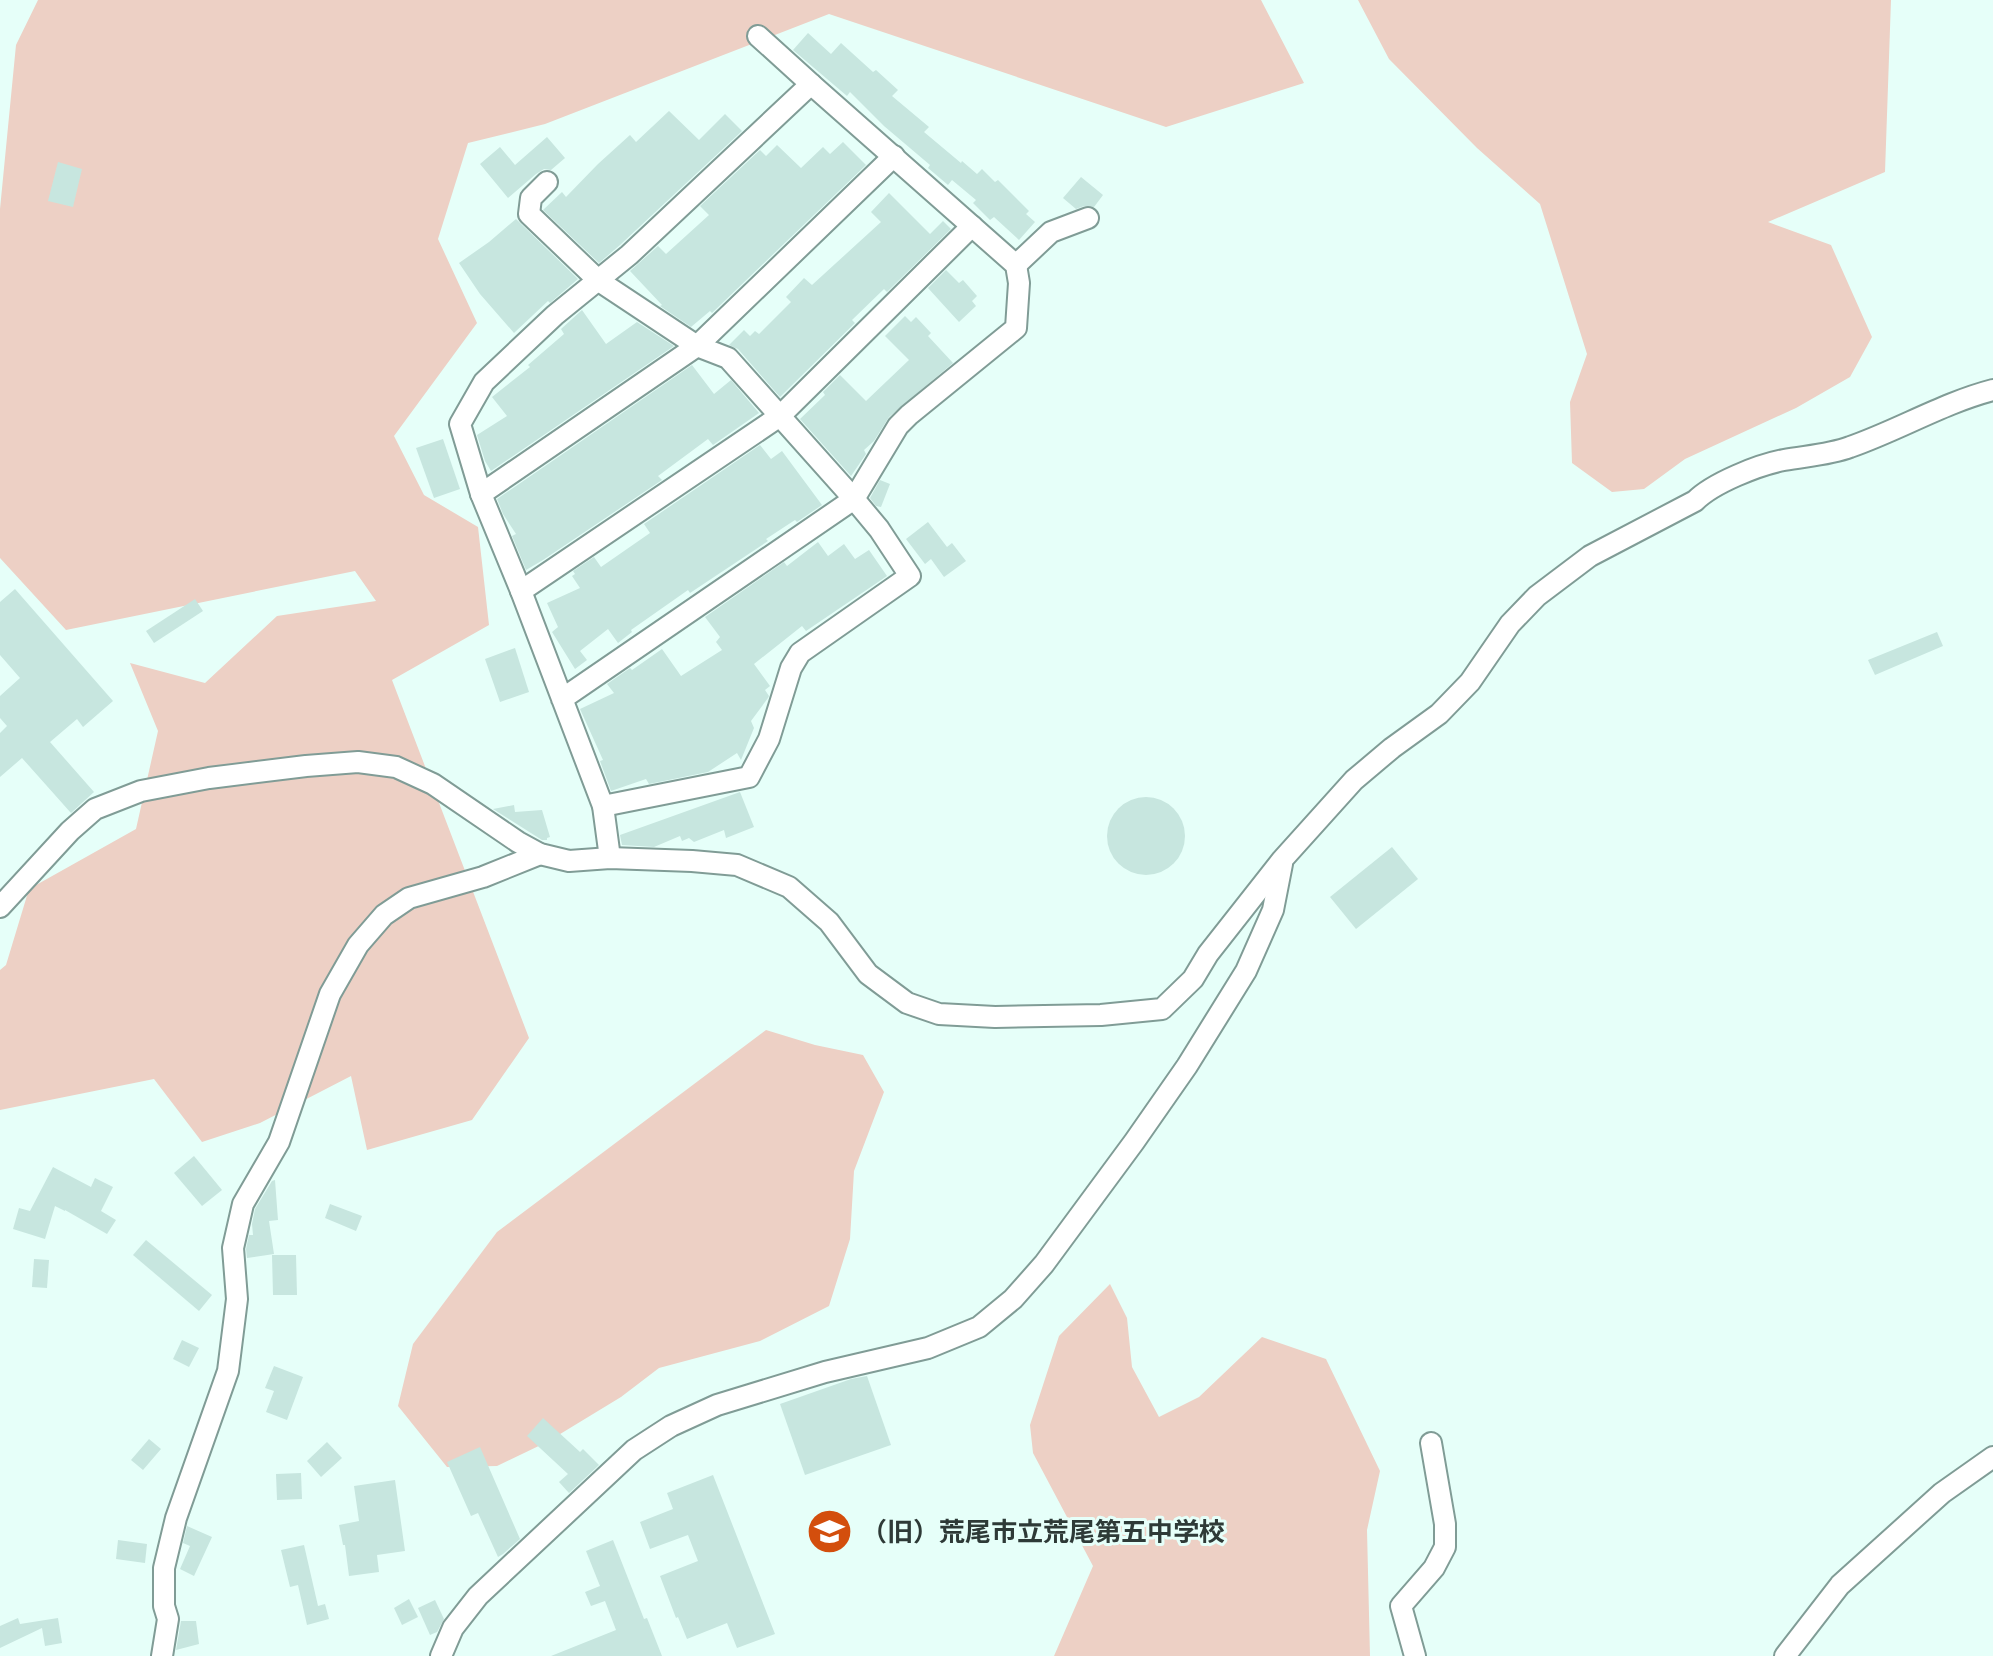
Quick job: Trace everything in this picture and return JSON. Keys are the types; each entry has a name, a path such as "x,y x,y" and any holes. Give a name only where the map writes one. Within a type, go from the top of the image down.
{"street":[{"path":"562,699 854,499 898,426 1016,328 1019,283 1016,265 758,36"},
{"path":"610,858 603,806 481,494 460,424 484,382 555,315 599,281 673,215 811,84"},
{"path":"481,494 697,346 894,156"},
{"path":"547,182 531,198 529,214 599,281 697,346 728,358 854,499 879,529 910,576 800,653 791,668 769,739 749,777 603,806"},
{"path":"1016,265 1051,232 1088,218"},
{"path":"521,591 780,416 972,226"},
{"path":"0,907 70,831 95,809 141,791 209,778 358,762 396,767 433,784 540,854 569,861 610,858 737,865 789,887 829,922 868,974 907,1003 939,1014 995,1017 1101,1015 1162,1009 1193,979 1208,954 1282,860 1354,780 1439,714 1470,682 1510,624 1537,596 1590,556 1695,501 1723,482 1779,461 1847,448 1966,397 1993,390"},
{"path":"162,1656 168,1619 164,1606 167,1555 176,1518 228,1371 237,1299 233,1248 243,1204 279,1142 330,994 358,945 384,915 409,898 483,877 540,854"},
{"path":"441,1656 453,1628 478,1596 634,1450 671,1426 717,1405 825,1372 928,1348 979,1327 1013,1299 1044,1264 1134,1142 1187,1066 1246,971 1273,910 1282,860"},
{"path":"1415,1656 1401,1606 1434,1568 1445,1547 1445,1524 1431,1443"},
{"path":"1785,1656 1840,1585 1942,1493 1993,1457"}],"shaded area":[{"path":"38,0 1261,0 1304,83 1166,127 829,14 545,124 468,143 438,239 477,323 394,436 424,495 478,527 489,625 392,680 529,1038 472,1120 367,1150 351,1076 260,1123 202,1142 154,1079 0,1110 0,970 6,965 29,889 136,829 158,731 130,663 205,683 277,616 376,601 355,571 66,630 0,558 0,209 16,45"},
{"path":"1358,0 1891,0 1885,172 1768,222 1831,245 1872,337 1850,377 1796,408 1685,459 1644,489 1612,492 1572,463 1570,402 1587,354 1540,204 1477,148 1389,59"},
{"path":"766,1030 863,1055 884,1092 854,1171 850,1239 829,1306 760,1341 659,1368 621,1397 547,1442 497,1466 447,1467 398,1406 413,1344 497,1232"},
{"path":"1110,1284 1127,1318 1132,1367 1159,1417 1199,1397 1262,1337 1326,1359 1380,1471 1367,1530 1370,1656 1054,1656 1093,1566 1033,1453 1030,1425 1059,1336"}],"building":[{"path":"808,33 831,54 841,43 873,72 876,70 898,90 892,96 929,127 924,132 977,174 982,169 995,182 998,180 1029,211 1026,214 1035,222 1019,240 994,217 990,220 973,203 976,200 952,180 948,185 928,168 930,165 850,92 847,96 793,50"},
{"path":"669,111 699,140 725,114 742,131 599,263 543,210 562,192 566,197 630,135 636,142"},
{"path":"547,137 565,158 551,170 544,169 536,174 508,198 480,164 500,147 515,165"},
{"path":"843,142 866,165 712,313 710,311 691,327 660,306 630,271 658,246 666,254 709,215 700,206 760,150 766,156 777,145 801,168 823,147 830,154"},
{"path":"58,162 82,169 73,207 48,201"},
{"path":"1081,177 1103,195 1094,207 1076,209 1063,198"},
{"path":"889,193 930,234 943,221 951,229 887,292 884,289 852,320 855,323 780,397 738,349 729,345 744,330 750,336 755,331 759,334 791,302 786,297 804,278 812,285 881,222 871,212"},
{"path":"516,219 578,279 550,303 548,301 514,333 480,294 459,263"},
{"path":"946,270 959,283 963,280 977,296 972,301 976,306 959,322 928,288"},
{"path":"582,310 606,344 637,322 674,346 491,471 477,435 507,416 492,397 530,367 528,365 564,334 561,329"},
{"path":"905,316 911,322 916,317 931,333 928,336 953,363 889,417 874,441 864,450 866,454 851,476 800,419 840,375 866,401 909,360 885,336"},
{"path":"692,365 714,394 731,380 759,413 713,445 708,439 658,476 662,480 526,570 512,536 516,534 497,499"},
{"path":"443,439 460,489 434,498 416,448"},
{"path":"760,445 771,459 782,451 822,505 766,539 768,541 690,593 688,590 631,630 618,643 608,629 580,651 587,660 575,669 552,632 558,627 547,603 580,588 572,576 575,574 573,571 594,557 601,567 650,533 644,524"},
{"path":"880,480 890,484 881,507 870,498"},
{"path":"928,522 947,547 952,543 966,561 944,577 931,559 925,564 906,539"},
{"path":"818,542 828,556 844,544 855,559 869,550 887,576 806,631 802,626 754,664 770,686 765,690 769,696 751,721 754,728 741,760 737,753 708,772 649,784 646,779 611,791 600,761 603,760 580,709 614,693 607,684 662,649 681,676 722,650 716,642 720,637 705,617 784,562 787,566"},
{"path":"15,589 113,701 83,727 77,719 50,742 94,792 71,813 22,758 0,777 0,733 7,726 0,718 0,696 20,678 0,655 0,602"},
{"path":"195,599 203,611 154,643 146,631"},
{"path":"1937,632 1943,646 1875,675 1868,660"},
{"path":"515,648 529,692 500,702 485,659"},
{"path":"740,792 754,827 726,838 724,830 694,842 689,838 682,841 680,836 654,847 622,845 620,835"},
{"path":"1146,797 1161,800 1174,808 1182,821 1185,836 1182,851 1174,864 1161,872 1146,875 1131,872 1118,864 1110,851 1107,836 1110,821 1118,808 1131,800"},
{"path":"514,805 515,812 542,810 550,837 542,840 493,809"},
{"path":"1392,847 1418,879 1356,929 1330,897"},
{"path":"194,1156 222,1190 202,1206 174,1173"},
{"path":"53,1167 91,1187 95,1178 113,1187 101,1211 116,1220 107,1234 55,1206 45,1239 13,1229 19,1208 30,1211"},
{"path":"275,1180 278,1220 269,1221 274,1254 247,1258 246,1249 249,1235 253,1235 255,1209"},
{"path":"330,1204 362,1216 356,1231 325,1218"},
{"path":"146,1240 212,1295 199,1311 133,1255"},
{"path":"272,1255 296,1255 297,1295 273,1295"},
{"path":"34,1259 49,1260 47,1288 32,1287"},
{"path":"182,1340 199,1348 189,1367 173,1359"},
{"path":"274,1366 303,1377 287,1420 266,1412 274,1391 265,1388"},
{"path":"867,1376 891,1445 805,1475 780,1404"},
{"path":"543,1418 599,1465 569,1493 559,1482 568,1474 527,1436"},
{"path":"149,1439 161,1449 143,1470 131,1460"},
{"path":"327,1442 342,1458 321,1477 307,1461"},
{"path":"480,1447 520,1539 498,1557 478,1513 471,1516 447,1462"},
{"path":"301,1473 302,1499 277,1500 276,1474"},
{"path":"713,1475 775,1634 737,1648 727,1623 687,1639 660,1576 698,1561 688,1535 650,1549 640,1522 673,1509 667,1493"},
{"path":"395,1480 405,1551 377,1555 379,1572 349,1576 339,1525 359,1521 354,1486"},
{"path":"187,1526 212,1537 194,1576 180,1569 190,1546 183,1543"},
{"path":"118,1540 147,1544 145,1563 116,1559"},
{"path":"613,1540 662,1656 551,1656 616,1630 605,1601 591,1606 585,1592 600,1586 586,1551"},
{"path":"304,1545 318,1606 325,1604 329,1619 307,1625 298,1585 290,1587 281,1550"},
{"path":"409,1599 418,1617 402,1625 394,1608"},
{"path":"435,1600 444,1619 437,1632 430,1635 418,1608"},
{"path":"18,1618 20,1624 58,1618 62,1643 45,1646 42,1628 0,1648 0,1626"},
{"path":"181,1621 196,1621 199,1644 176,1650"}],"place":[{"name":"（旧）荒尾市立荒尾第五中学校","path":"830,1532"}]}
